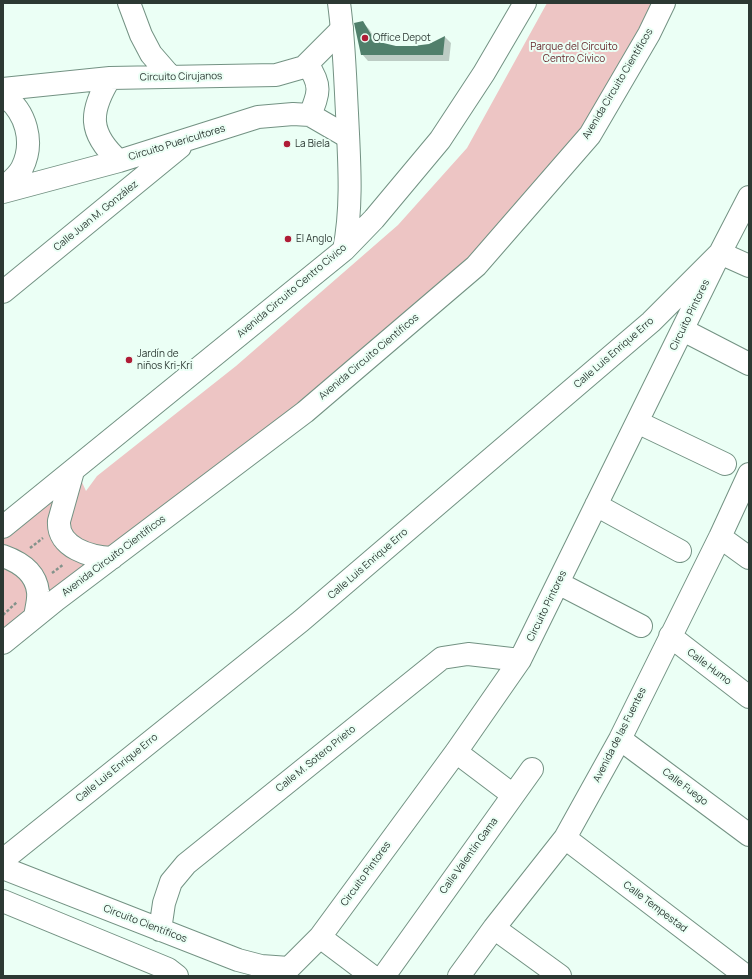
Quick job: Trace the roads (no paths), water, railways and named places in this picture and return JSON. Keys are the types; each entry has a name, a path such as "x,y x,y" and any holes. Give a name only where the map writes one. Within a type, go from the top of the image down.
{"street":[{"path":"129,3 141,35 151,54 170,77"},
{"path":"339,3 342,29 350,200 348,229 344,250"},
{"name":"Avenida Circuito Centro Cívico","path":"3,527 344,250 374,219 440,140 484,73 524,3"},
{"name":"Avenida Circuito Científicos","path":"3,643 112,558 305,412 476,266 590,135 649,34 664,3"},
{"path":"649,34 673,3"},
{"name":"Circuito Cirujanos","path":"3,89 110,78 276,75 304,67 342,29"},
{"path":"307,64 315,76 318,91 316,102 310,115"},
{"path":"110,78 101,93 96,109 95,128 106,147 119,161"},
{"path":"3,95 15,105 21,114 26,124 29,142 22,169 14,179 3,188"},
{"name":"Circuito Puericultores","path":"3,192 119,161 258,117 293,114 310,115 348,137"},
{"name":"Calle Juan M. González","path":"3,292 188,140"},
{"name":"Circuito Pintores","path":"287,972 320,937 456,752 520,660 720,253 749,198"},
{"path":"720,253 749,266"},
{"name":"Calle Luis Enrique Erro","path":"3,860 301,621 651,322 720,253"},
{"path":"683,330 749,364"},
{"path":"637,422 725,464"},
{"path":"73,471 58,526 68,544 94,556 112,558"},
{"name":"Avenida de las Fuentes","path":"459,976 494,928 564,838 620,739 720,537 749,474"},
{"path":"596,505 680,551"},
{"path":"720,537 749,558"},
{"path":"3,556 15,560 27,569 34,580 38,592 35,617"},
{"path":"558,583 641,626"},
{"name":"Calle Humo","path":"670,636 749,697"},
{"name":"Calle M. Sotero Prieto","path":"160,930 164,903 171,882 186,864 442,658 468,654 520,660"},
{"name":"Calle Fuego","path":"620,739 749,835"},
{"path":"456,752 513,795"},
{"name":"Calle Valentín Gama","path":"384,976 532,769"},
{"name":"Calle Tempestad","path":"564,838 746,976"},
{"name":"Circuito Científicos","path":"3,868 160,930 240,968 261,966 287,972"},
{"path":"3,901 168,969 177,976"},
{"path":"494,928 560,976"},
{"path":"320,937 372,976"}],"place":[{"name":"Office Depot","path":"365,38"},
{"name":"La Biela","path":"287,144"},
{"name":"El Anglo","path":"288,239"},
{"name":"Jardín de niños Kri-Kri","path":"129,360"}],"park label":[{"name":"Parque del Circuito Centro Cívico","path":"574,52"}]}
